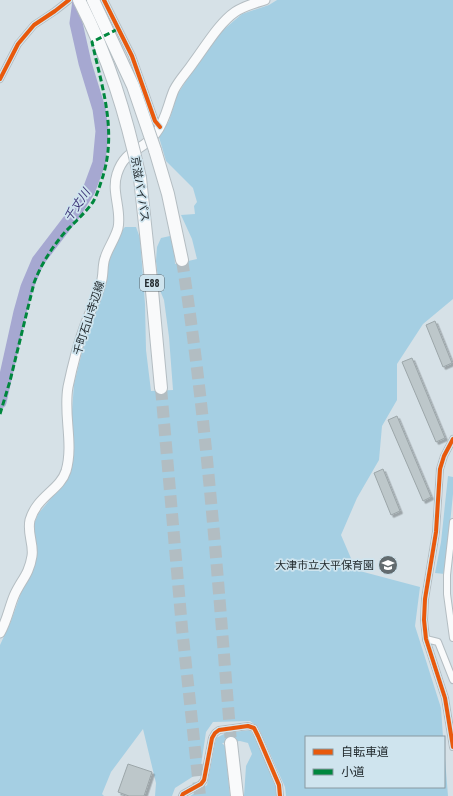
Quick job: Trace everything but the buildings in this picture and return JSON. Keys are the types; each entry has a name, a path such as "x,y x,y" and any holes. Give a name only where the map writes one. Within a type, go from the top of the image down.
{"highway":[{"name":"京滋バイパス","path":"79,0 94,29 115,82 132,140 140,178 152,280 161,388"},
{"name":"京滋バイパス","path":"93,0 133,86 155,150 168,194 182,260"},
{"path":"231,743 237,796"}],"main road":[{"name":"千町石山寺辺線","path":"0,633 14,597 28,574 32,553 28,531 34,509 39,502 57,485 65,472 70,455 67,415 68,388 80,340 102,281 104,260 118,228 114,187 116,176 121,164 127,156 155,136 166,117 175,87 222,24 234,13 246,6 265,0"}],"street":[{"path":"0,79 18,44 34,25 69,0"},
{"path":"104,0 132,56 155,121 160,127"},
{"path":"453,439 444,456 440,469 436,532 425,599 424,620 426,638 445,698 453,747"},
{"path":"453,522 447,575 453,638"},
{"path":"426,638 438,642 453,680"},
{"path":"182,796 201,784 204,780 212,738 215,733 219,730 248,726 254,728 258,736 279,785 280,796"}],"shaded area":[{"path":"277,0 453,0 453,299 423,324 397,364 397,400 382,426 379,460 357,498 341,535 356,570 420,587 415,626 441,708 443,736 305,736 305,788 445,788 445,758 448,796 286,796 285,787 258,727 250,721 213,722 206,732 200,772 175,788 172,796 155,796 156,783 143,729 111,772 102,794 104,796 0,796 0,645 32,567 32,529 38,514 67,479 74,384 88,328 107,265 121,231 125,227 136,227 140,238 145,304 146,350 151,391 173,390 169,337 164,300 159,288 156,261 157,247 161,238 170,236 174,247 175,264 197,259 192,239 181,215 195,214 194,206 197,202 193,188 166,161 159,137 169,121 177,95 191,73 222,31 242,14 269,5"},
{"path":"448,476 453,477 453,494 445,574 435,573 441,542"},
{"path":"250,730 267,762 277,788 278,796 244,796 246,766 252,754 248,743 240,741 222,743 225,746 230,796 190,796 207,785 216,738 226,733"}],"waterway":[{"name":"千丈川","path":"0,402 27,287 38,261 74,214 89,190 99,163 102,131 99,109 85,63 76,23 79,0"}],"tunnel":[{"path":"182,260 191,320 205,441 231,743"},
{"path":"161,388 182,628 200,796"}],"marked path":[{"path":"0,414 37,276 56,243 93,202 103,176 109,142 108,125 104,92 92,42 120,28"}],"cycle path":[{"path":"0,79 18,44 34,25 69,0"},
{"path":"104,0 132,56 155,121 160,127"},
{"path":"453,439 444,456 440,469 436,532 425,599 424,620 426,639 445,698 453,747"},
{"path":"182,796 201,784 204,780 212,738 215,733 219,730 248,726 254,728 258,736 279,785 280,796"}],"place":[{"name":"大津市立大平保育園","path":"388,565"}]}
